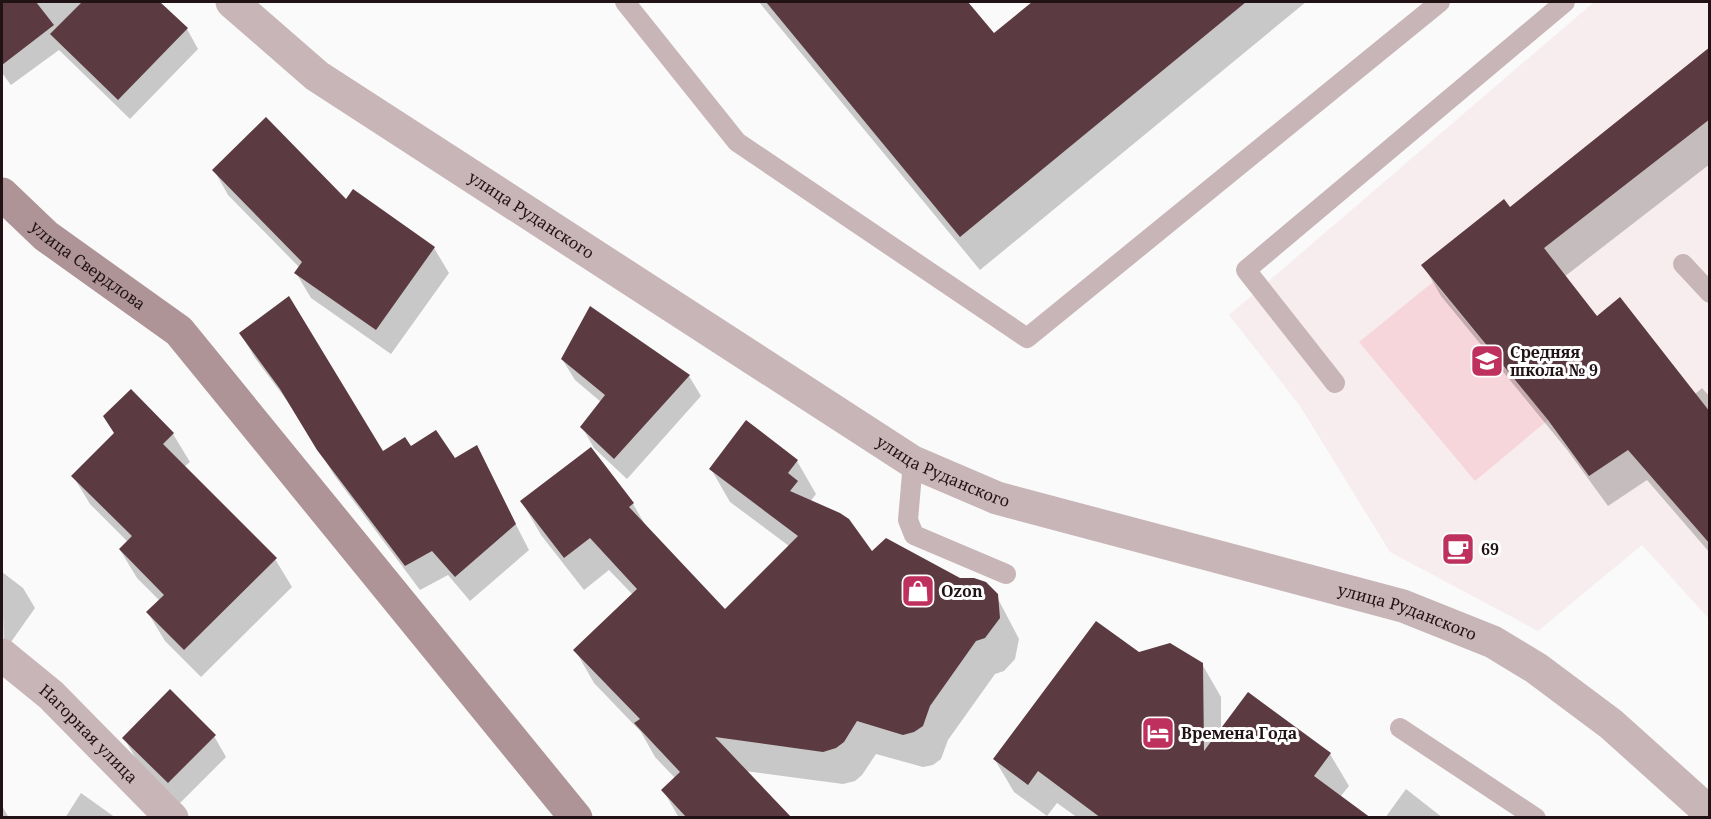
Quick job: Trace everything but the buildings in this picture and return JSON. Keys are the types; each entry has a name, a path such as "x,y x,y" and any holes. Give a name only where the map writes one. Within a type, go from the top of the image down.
{"main road":[{"name":"улица Свердлова","path":"2,194 46,236 179,332 576,818"}],"street":[{"name":"улица Руданского","path":"232,2 317,76 913,462 997,498 1403,606 1492,642 1536,668 1611,724 1710,813"},
{"name":"Нагорная улица","path":"2,655 51,695 172,818"}],"lane":[{"path":"625,2 737,142 1027,338 1440,2"},
{"path":"1335,383 1246,270 1565,2"},
{"path":"1683,264 1710,293"},
{"path":"913,462 908,520 910,530 914,535 1006,574"},
{"path":"1400,728 1536,818"}],"shaded area":[{"name":"Средняя школа № 9","path":"1594,2 1709,2 1709,619 1642,545 1538,631 1390,552 1300,406 1229,315"},
{"path":"1433,282 1548,420 1475,481 1359,342"}],"place":[{"name":"Средняя школа № 9","path":"1487,361"},
{"name":"69","path":"1458,549"},
{"name":"Ozon","path":"918,591"},
{"name":"Времена Года","path":"1158,733"}]}
